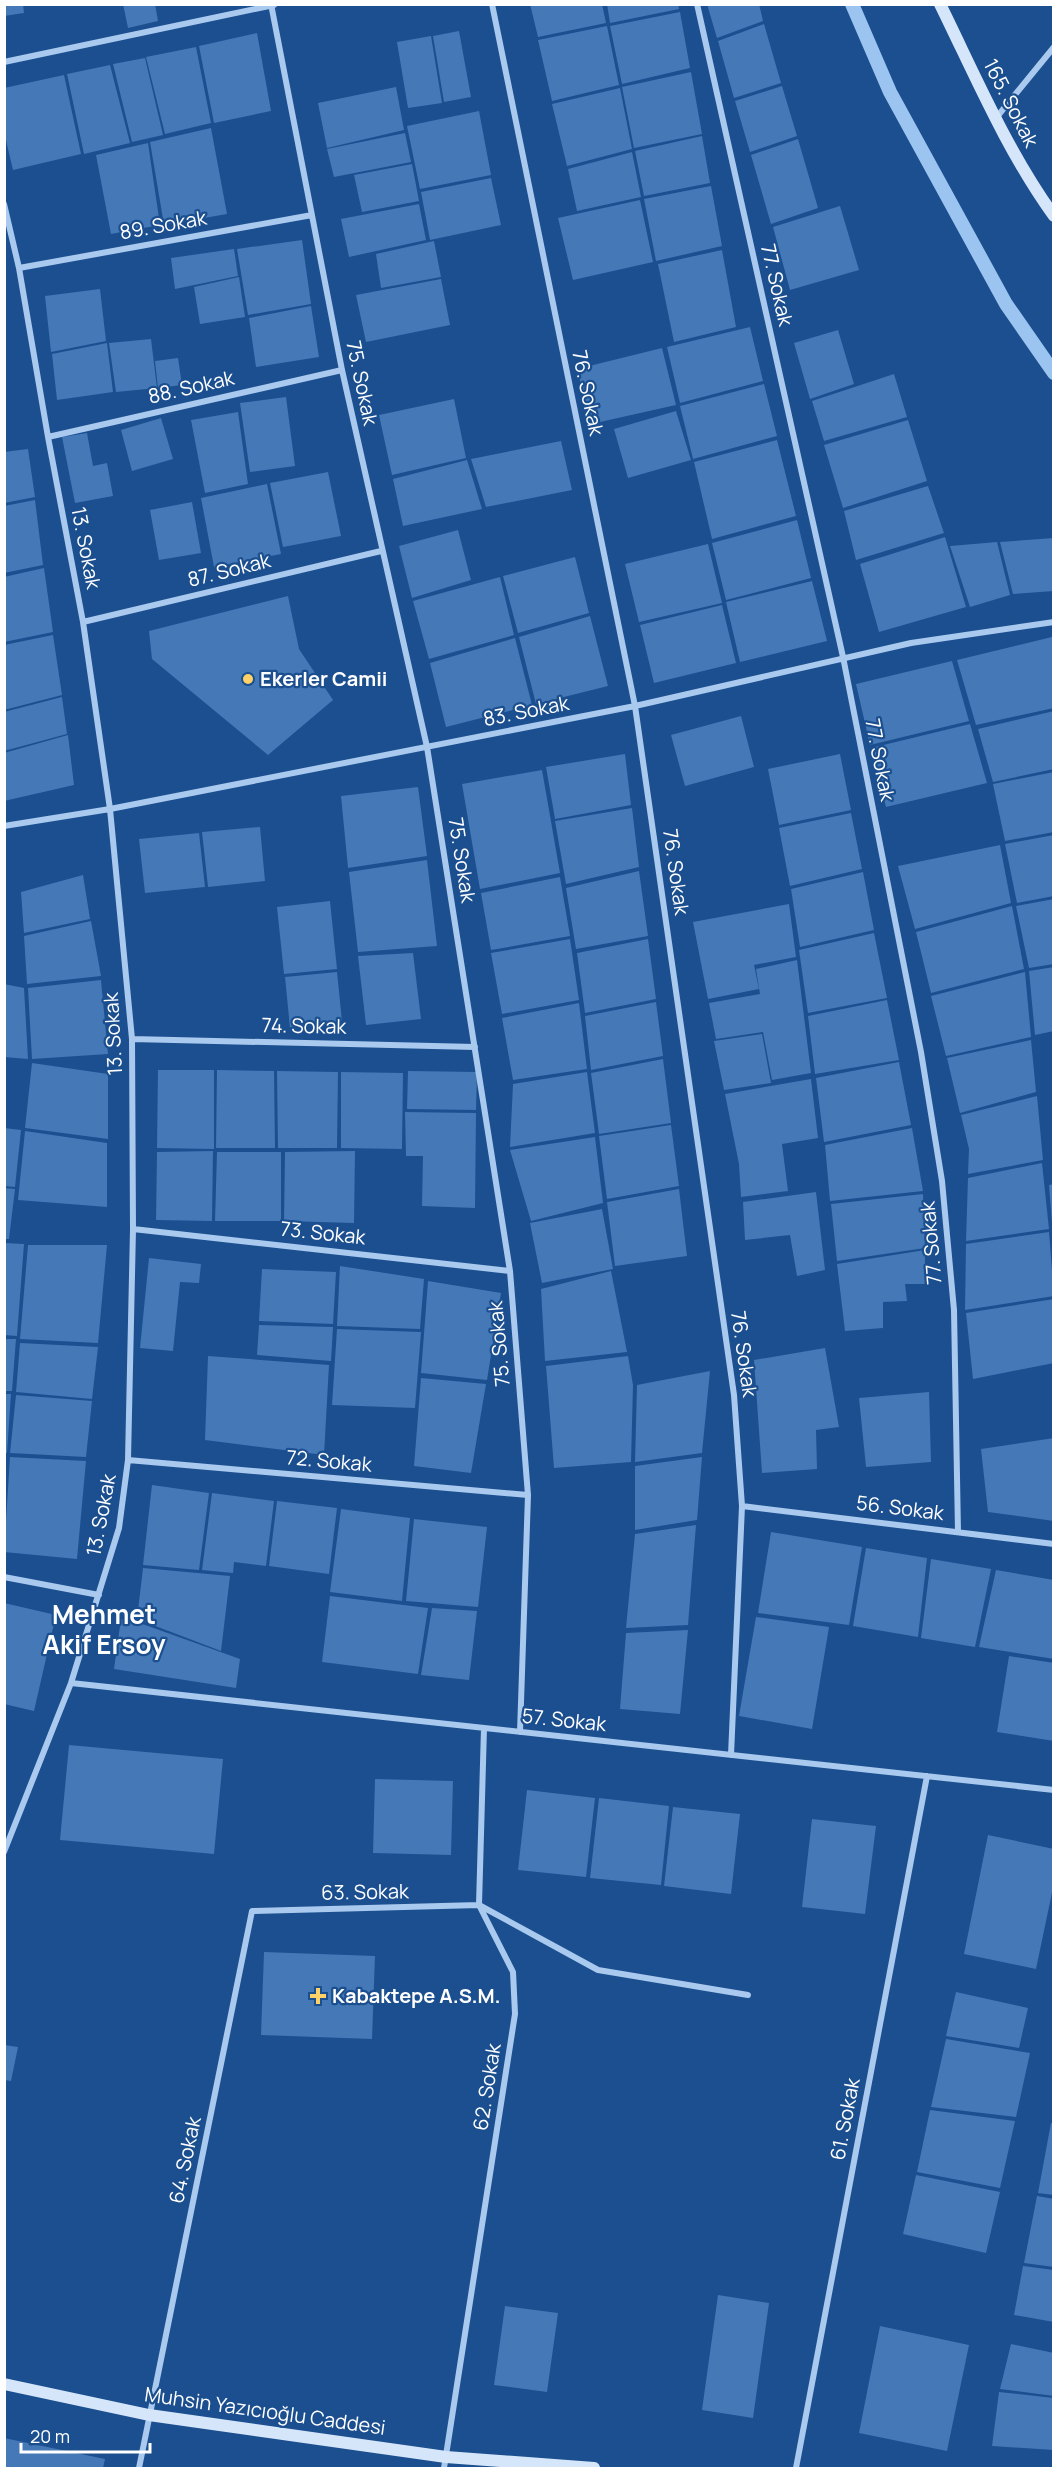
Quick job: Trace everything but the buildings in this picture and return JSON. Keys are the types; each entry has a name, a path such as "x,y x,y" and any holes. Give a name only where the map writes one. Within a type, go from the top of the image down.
{"main road":[{"name":"165. Sokak","path":"940,4 996,118 1036,191 1053,216"},
{"name":"Muhsin Yazıcıoğlu Caddesi","path":"4,2384 149,2415 445,2463 594,2469"}],"street":[{"name":"76. Sokak","path":"492,4 635,706 734,1395 742,1506 731,1755"},
{"name":"77. Sokak","path":"697,4 843,657 921,1052 942,1181 954,1310 958,1532"},
{"path":"4,62 272,5"},
{"name":"75. Sokak","path":"272,5 342,370 427,747 510,1271 528,1495 520,1732"},
{"path":"996,118 1053,47"},
{"name":"13. Sokak","path":"4,204 19,268 48,437 84,622 110,809 132,1039 134,1229 128,1460 119,1528 71,1683 4,1852"},
{"name":"89. Sokak","path":"19,268 312,215"},
{"name":"88. Sokak","path":"48,437 342,370"},
{"name":"87. Sokak","path":"84,622 381,551"},
{"name":"83. Sokak","path":"4,826 110,809 635,706 911,643 1053,622"},
{"name":"74. Sokak","path":"132,1039 475,1047"},
{"name":"73. Sokak","path":"134,1229 510,1271"},
{"name":"72. Sokak","path":"128,1460 528,1495"},
{"name":"56. Sokak","path":"742,1506 1053,1544"},
{"path":"4,1577 99,1595"},
{"name":"57. Sokak","path":"71,1683 1053,1790"},
{"name":"62. Sokak","path":"445,2463 515,2014 513,1972 479,1905 484,1728"},
{"name":"61. Sokak","path":"796,2469 927,1776"},
{"path":"479,1905 598,1970 748,1995"},
{"name":"63. Sokak","path":"252,1911 479,1905"},
{"name":"64. Sokak","path":"139,2469 252,1911"}],"waterway":[{"path":"852,4 890,92 1006,304 1054,373"}],"place":[{"name":"Ekerler Camii","path":"248,679"},
{"name":"Kabaktepe A.S.M.","path":"318,1996"}],"district":[{"name":"Mehmet Akif Ersoy","path":"104,1630"}]}
